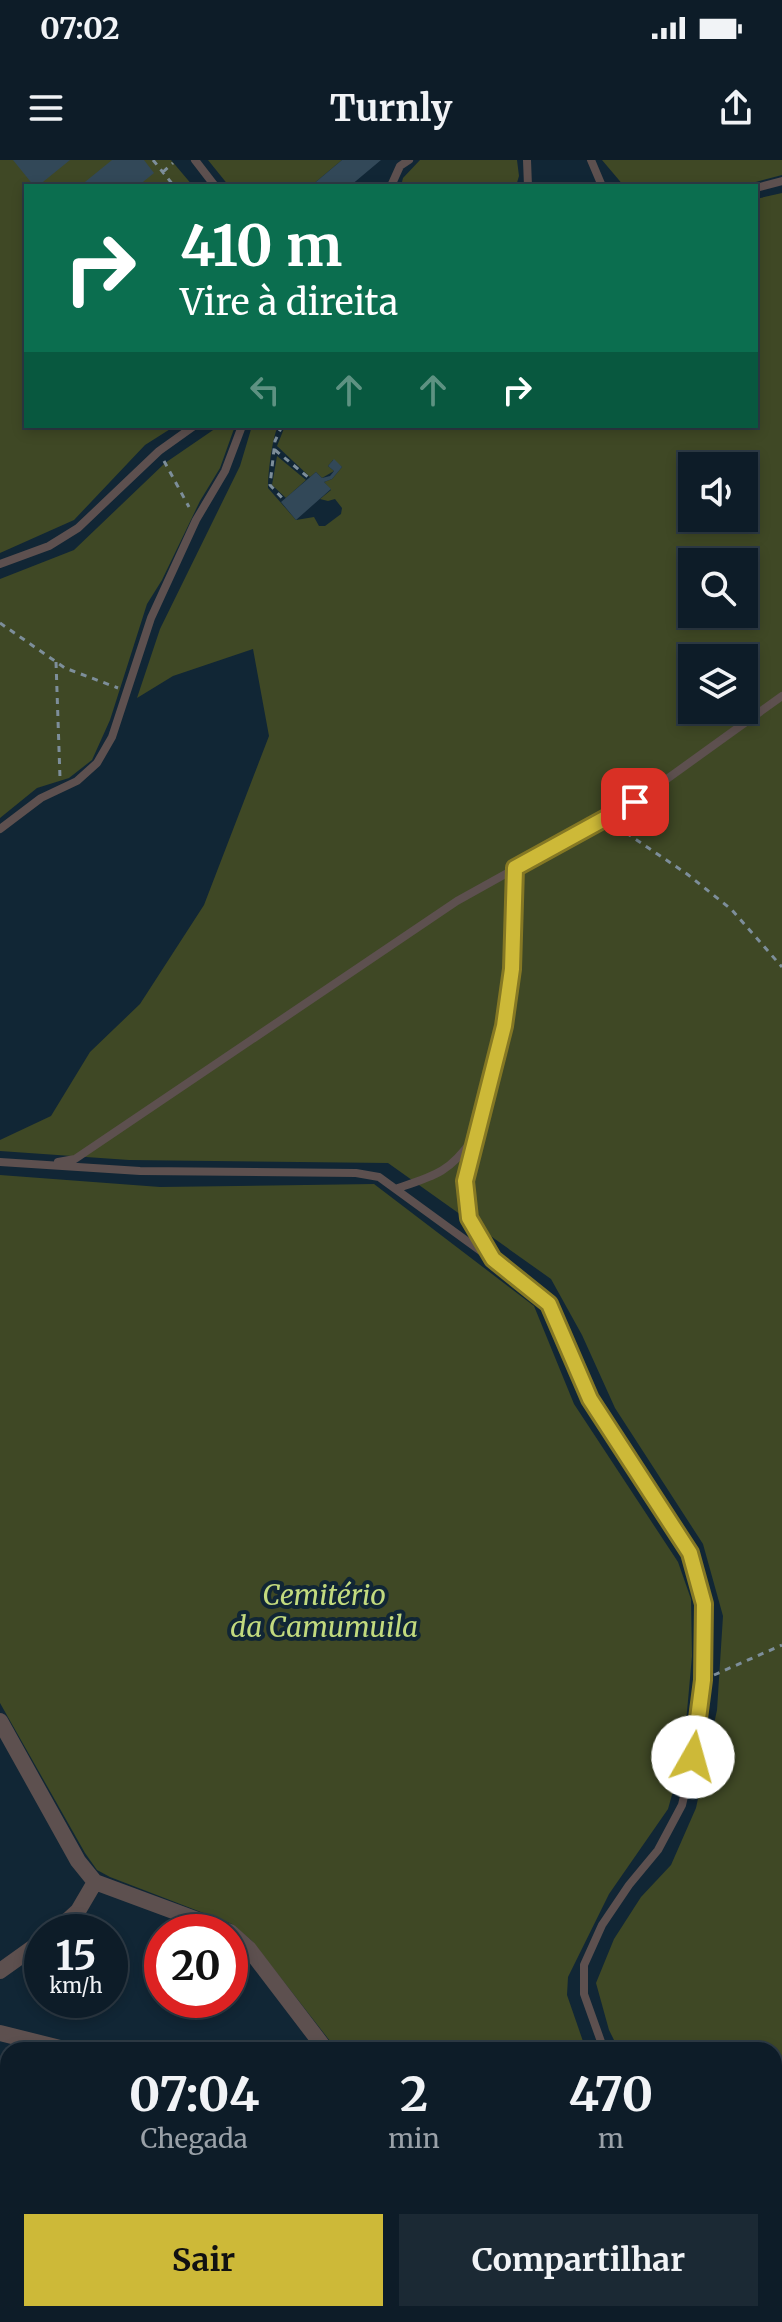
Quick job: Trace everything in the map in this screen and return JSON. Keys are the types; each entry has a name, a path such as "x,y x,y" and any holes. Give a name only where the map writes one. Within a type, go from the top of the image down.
{"street":[{"path":"0,1721 78,1861 95,1882 181,1914"},
{"path":"75,1914 95,1882"},
{"path":"248,1948 320,2042"},
{"path":"0,1971 24,1954"},
{"path":"0,2033 36,2042"}],"lane":[{"path":"195,160 213,184"},
{"path":"392,184 400,166 409,160"},
{"path":"527,160 528,184"},
{"path":"591,160 601,184"},
{"path":"758,187 782,181"},
{"path":"0,564 49,546 78,528 159,451 191,428"},
{"path":"0,829 41,798 77,781 97,763 112,737 151,618 196,520 225,471 241,428"},
{"path":"49,1164 75,1159 310,997 457,901 606,820 782,696"},
{"path":"493,1259 469,1218 465,1181 506,1012 512,969 515,868"},
{"path":"398,1188 432,1177 457,1162 475,1136"},
{"path":"0,1162 140,1171 356,1173 379,1177 398,1188 549,1304 590,1399 690,1553 704,1604 703,1680 693,1757 682,1805 658,1850 602,1925 584,1965 584,1994 601,2042"}],"path":[{"path":"153,160 172,184"},
{"path":"163,172 173,163"},
{"path":"151,169 157,165"},
{"path":"281,428 275,441 270,485 284,500"},
{"path":"275,450 309,478"},
{"path":"159,451 196,520"},
{"path":"0,623 56,662 125,691"},
{"path":"56,662 60,789"},
{"path":"606,820 687,874 731,909 782,967"},
{"path":"703,1680 782,1645"}],"green space":[{"path":"0,160 171,160 191,184 24,184 24,428 172,428 145,445 74,520 0,553"},
{"path":"208,160 342,160 313,184 227,184"},
{"path":"420,160 517,160 519,176 517,184 402,184 403,178"},
{"path":"602,160 782,160 782,175 748,184 622,184"},
{"path":"782,193 782,2042 615,2042 609,2030 596,1983 614,1939 641,1897 671,1865 696,1808 717,1710 723,1616 703,1544 615,1408 582,1335 551,1279 388,1163 129,1160 0,1151 0,1140 51,1116 90,1052 140,1004 204,905 269,736 253,649 173,676 137,698 160,629 240,466 251,428 277,428 268,488 296,520 314,517 319,526 325,526 341,514 342,508 335,499 320,499 331,490 324,482 332,479 342,467 333,460 328,466 334,471 322,478 316,472 310,477 277,446 284,428 758,428 758,199"},
{"path":"216,428 234,428 220,468 147,604 110,720 92,760 69,778 37,788 0,818 0,579 74,550 165,463"},
{"path":"277,456 306,480 286,498 272,485"},
{"name":"Cemitério da Camumuila","path":"0,1175 160,1187 374,1184 534,1306 574,1404 678,1562 691,1599 692,1656 683,1756 668,1809 609,1894 568,1977 567,1995 583,2042 331,2042 248,1938 248,1914 206,1914 110,1877 97,1870 0,1703"}],"building":[{"path":"13,160 70,160 40,184 32,184"},
{"path":"112,160 144,160 154,173 140,184 82,184"},
{"path":"342,160 381,160 352,184 313,184"},
{"path":"334,459 342,467 332,479 324,482 331,489 296,520 281,502 316,472 322,478 330,476 334,471 328,466"}],"route":[{"path":"635,802 515,868 512,969 504,1026 465,1181 469,1218 493,1259 549,1304 590,1399 690,1553 704,1604 703,1680 693,1757"}]}
